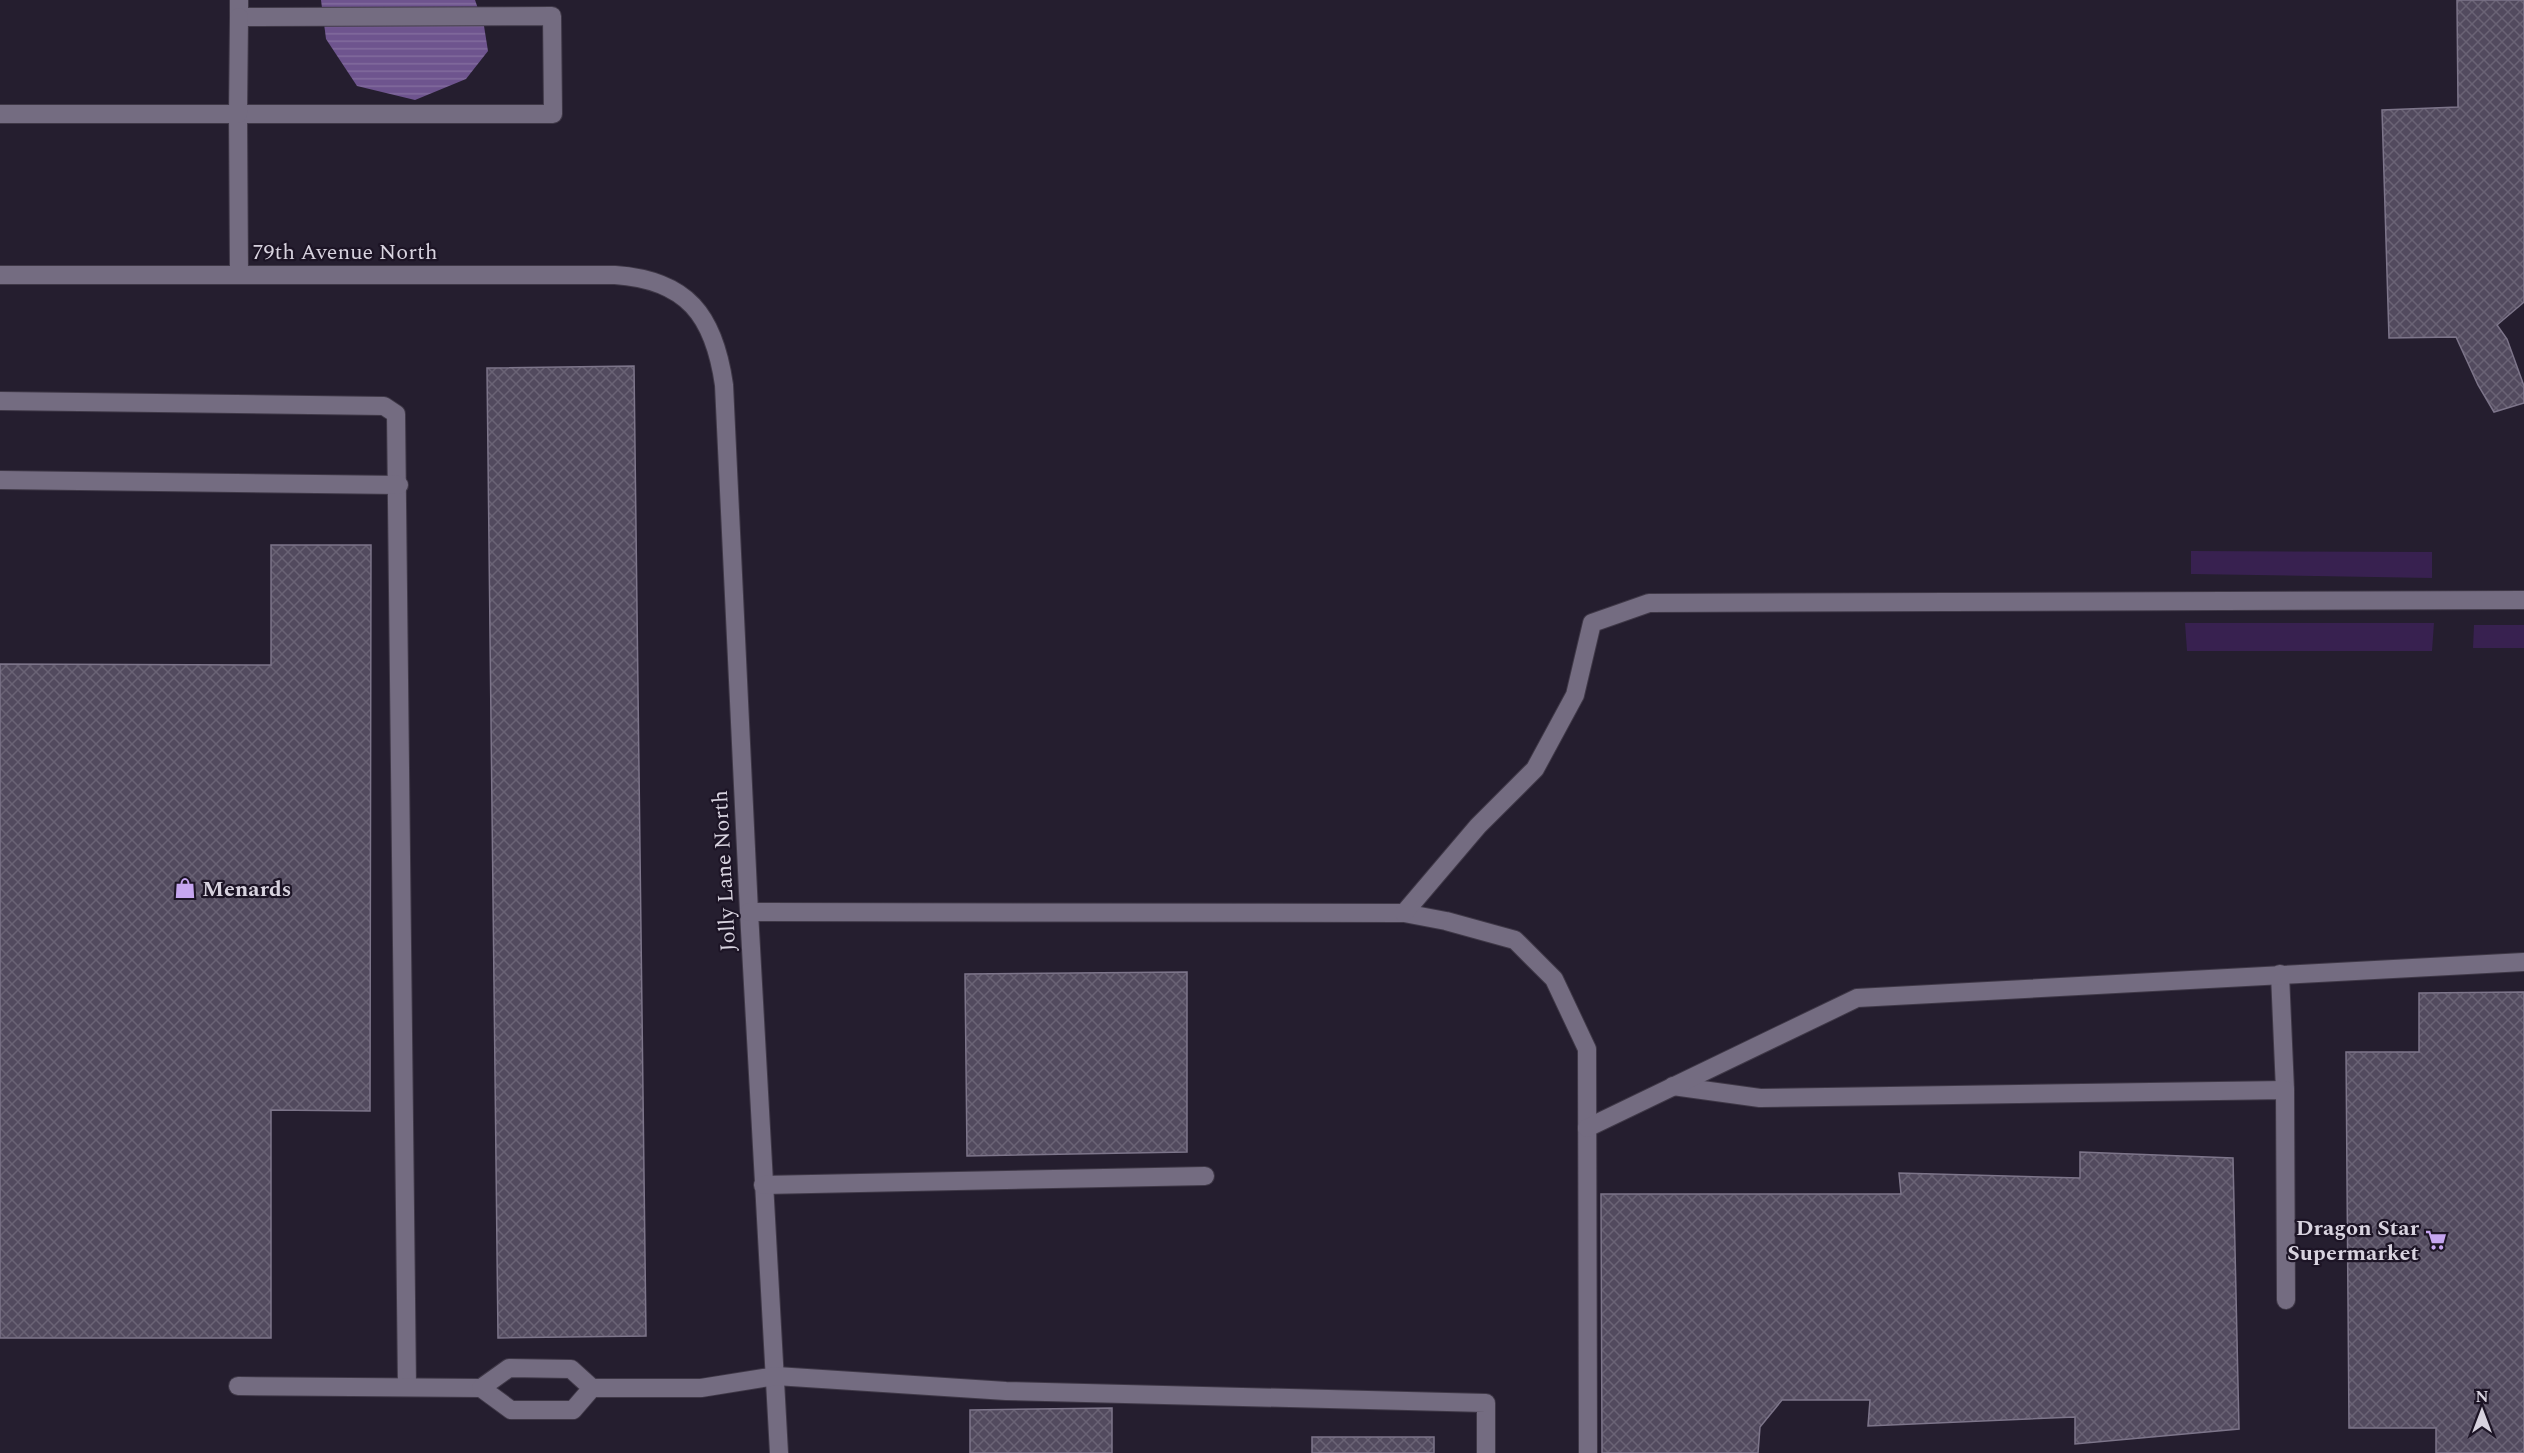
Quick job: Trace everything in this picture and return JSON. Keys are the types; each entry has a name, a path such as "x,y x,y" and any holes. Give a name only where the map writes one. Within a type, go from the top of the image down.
{"street":[{"path":"0,114 238,114 552,114 552,16 239,8 238,114 239,275"},
{"name":"79th Avenue North","path":"0,275 615,275 652,280 685,297"},
{"name":"Jolly Lane North","path":"685,297 705,323 720,358 724,385 749,912 779,1453"},
{"path":"0,401 384,406 396,414 399,485 408,1387"},
{"path":"0,480 399,485"},
{"path":"1404,913 1478,826 1535,769 1575,695 1592,623 1649,603 2524,600"},
{"path":"749,912 1404,913 1446,921 1515,940 1554,979 1587,1049 1588,1453"},
{"path":"1587,1128 1857,999 2524,962"},
{"path":"2280,974 2285,1090 2286,1300"},
{"path":"1673,1086 1760,1098 2285,1090"},
{"path":"764,1185 1205,1176"},
{"path":"481,1388 509,1368 571,1369 592,1388 701,1388 776,1376 1006,1391 1486,1403 1486,1453"},
{"path":"238,1386 481,1388 511,1410 573,1410 592,1388"}],"shaded area":[{"path":"321,0 475,0 484,26 488,51 466,79 415,100 357,86 326,39"},
{"path":"2191,551 2432,552 2432,578 2191,574"},
{"path":"2185,623 2434,623 2432,651 2187,651"},
{"path":"2474,625 2524,625 2524,648 2473,648"}],"building":[{"path":"2457,0 2524,0 2524,302 2497,325 2507,339 2524,386 2524,403 2494,412 2478,385 2456,337 2389,338 2382,110 2458,107"},
{"path":"634,366 646,1336 498,1338 487,368"},
{"name":"Menards","path":"271,545 371,545 370,1111 271,1110 271,1338 0,1338 0,664 271,665"},
{"path":"1187,972 1187,1152 967,1156 965,974"},
{"name":"Dragon Star Supermarket","path":"2524,992 2524,1453 2436,1453 2436,1428 2349,1428 2346,1052 2419,1052 2419,993"},
{"path":"2080,1152 2233,1158 2239,1429 2075,1444 2075,1417 1868,1426 1870,1400 1782,1400 1760,1427 1758,1453 1602,1453 1601,1194 1901,1194 1899,1173 2080,1178"},
{"path":"1112,1408 1112,1453 970,1453 970,1410"},
{"path":"1312,1437 1434,1437 1434,1453 1312,1453"}],"place":[{"name":"Menards","path":"185,888"},
{"name":"Dragon Star Supermarket","path":"2436,1240"}]}
